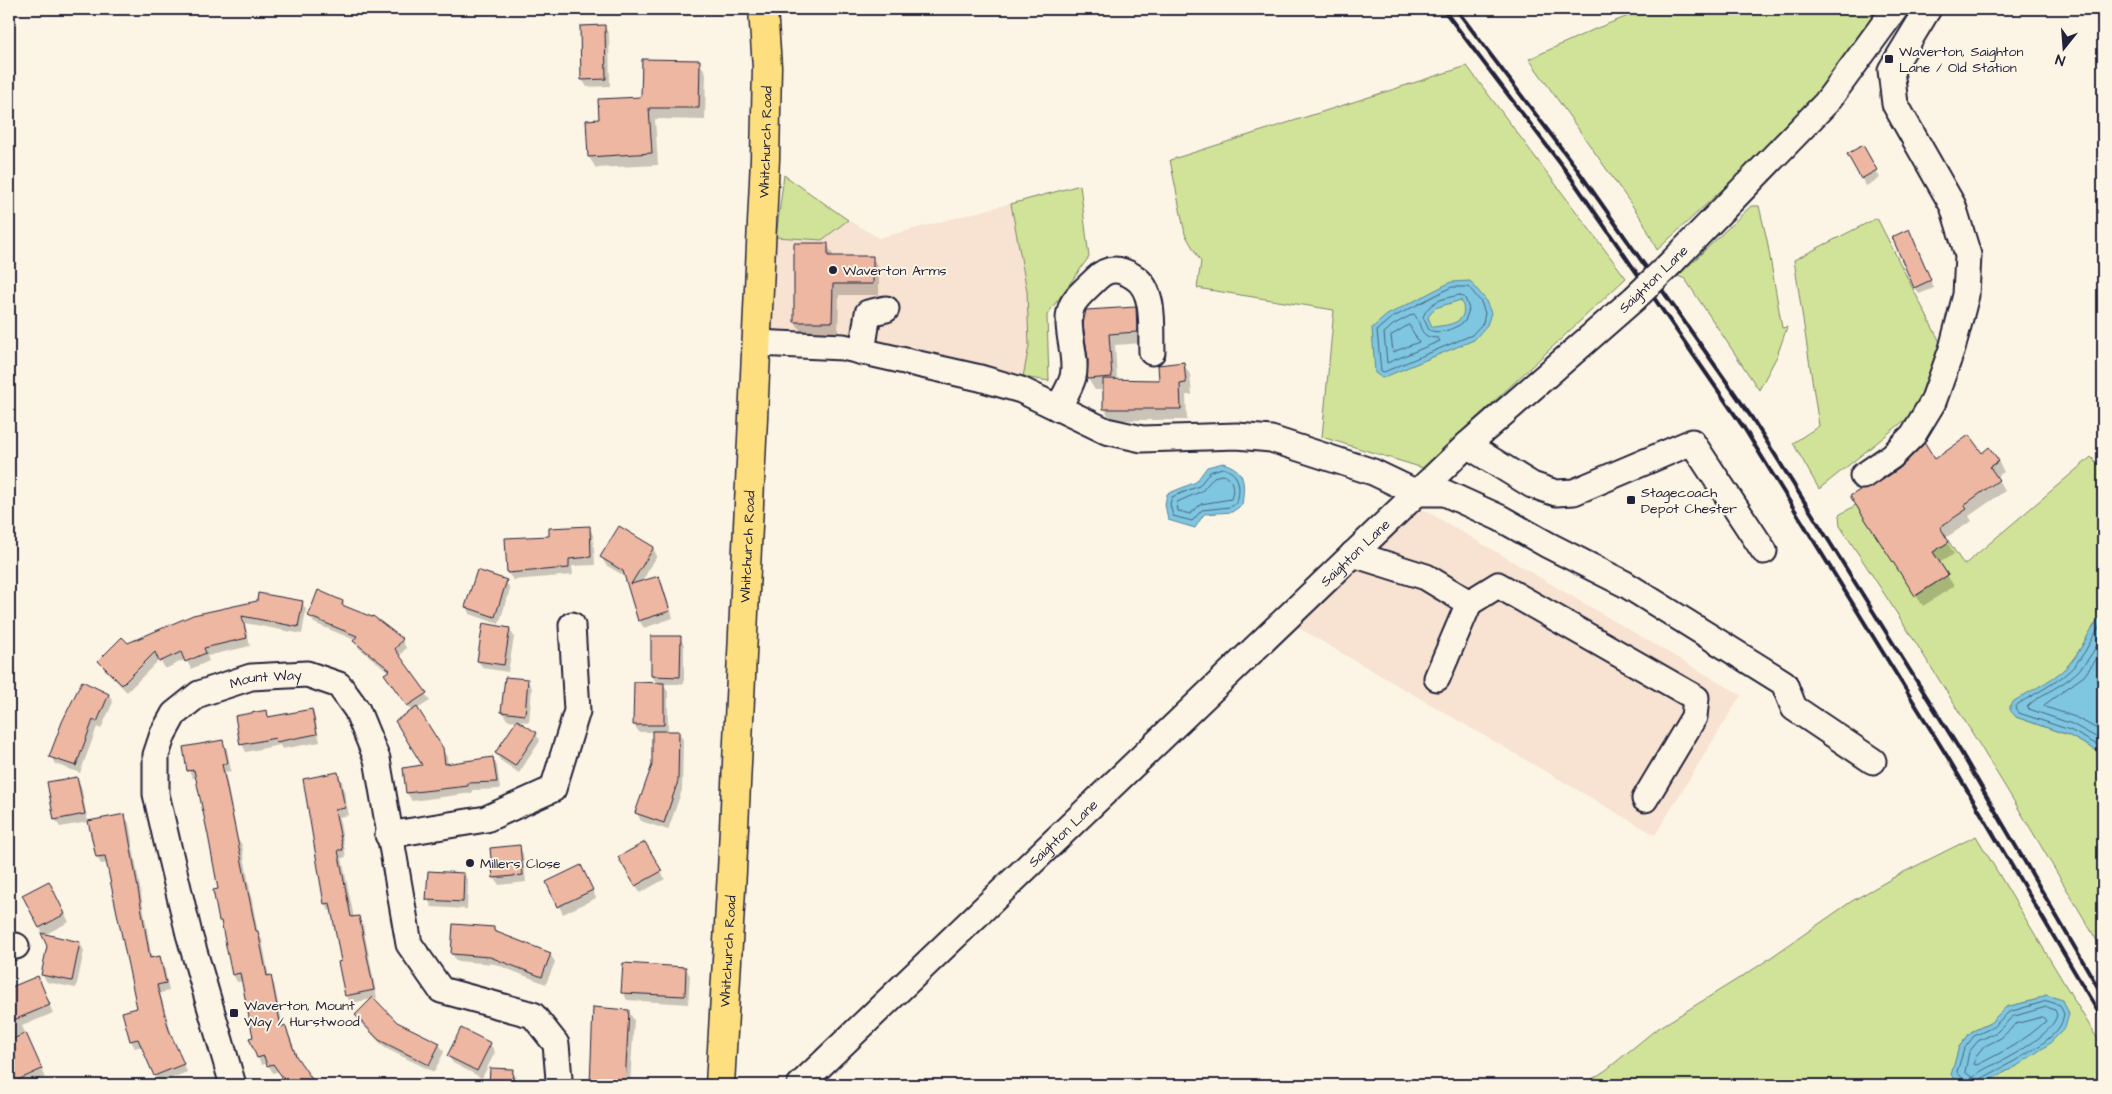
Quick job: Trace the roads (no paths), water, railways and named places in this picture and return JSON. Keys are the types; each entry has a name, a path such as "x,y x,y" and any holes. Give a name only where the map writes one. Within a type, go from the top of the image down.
{"highway":[{"name":"Whitchurch Road","path":"720,1085 732,871 756,343 767,67 763,9"}],"street":[{"name":"Saighton Lane","path":"800,1085 1467,445 1635,298 1826,103 1896,9"},
{"path":"1863,476 1892,456 1914,435 1933,402 1952,349 1966,294 1968,255 1953,206 1895,104 1890,70 1928,9"},
{"path":"1058,408 1073,376 1074,364 1070,322 1072,307 1077,298 1106,271 1125,272 1142,284 1150,307 1152,352"},
{"path":"862,352 868,313 886,309"},
{"path":"756,343 843,347 980,378 1022,390 1106,431 1142,439 1237,436 1271,439 1373,472 1417,493 1445,493 1500,518 1625,584 1784,683 1794,708 1873,762"},
{"path":"1467,445 1532,485 1556,493 1574,492 1692,442 1764,551"},
{"path":"1353,554 1426,577 1469,602"},
{"path":"1437,678 1469,602 1498,585 1696,698 1694,717 1645,799"},
{"path":"388,835 486,819 553,789 577,711 572,626"},
{"name":"Mount Way","path":"232,1085 189,934 156,794 156,755 174,714 199,694 251,678 307,674 339,685 357,710 376,759 388,835 409,944 422,966 441,990 533,1015 556,1044 558,1085"}],"water":[{"path":"1470,281 1485,299 1491,313 1487,325 1474,340 1382,378 1375,373 1372,328 1387,315 1451,282","holes":["1461,300 1463,314 1457,321 1452,324 1432,327 1428,317 1435,308"]},
{"path":"1223,463 1236,469 1242,478 1244,490 1242,505 1232,512 1204,514 1195,528 1168,520 1165,504 1167,494 1196,482 1207,467"},
{"path":"2103,615 2103,754 2068,735 2016,717 2010,710 2010,706 2014,701 2061,672 2077,655 2095,624"},
{"path":"2046,995 2063,1000 2069,1014 2065,1028 2049,1044 2017,1066 1979,1085 1962,1085 1951,1075 1959,1047 1971,1032 1990,1023 2006,1007 2035,1000"}],"railway":[{"path":"1443,9 1569,175 1744,428 1947,756 2103,1020"},
{"path":"1456,9 1577,169 1752,418 1958,747 2103,996"}],"place":[{"name":"Waverton, Saighton Lane / Old Station","path":"1889,59"},
{"name":"Waverton Arms","path":"833,270"},
{"name":"Stagecoach Depot Chester","path":"1631,500"},
{"name":"Millers Close","path":"470,863"},
{"name":"Waverton, Mount Way / Hurstwood","path":"234,1013"}]}
